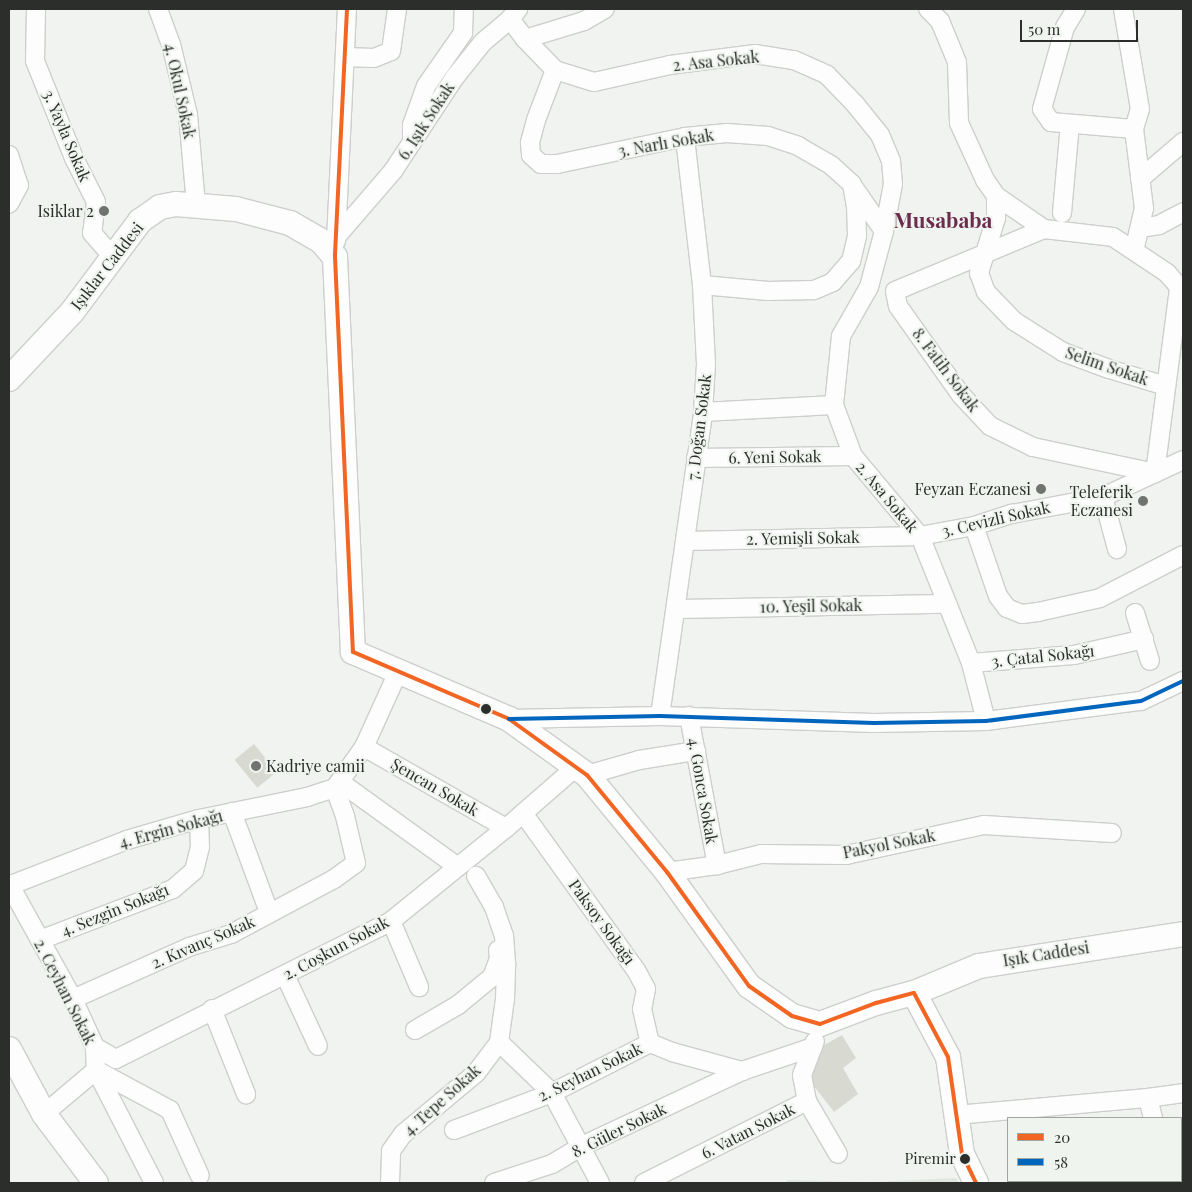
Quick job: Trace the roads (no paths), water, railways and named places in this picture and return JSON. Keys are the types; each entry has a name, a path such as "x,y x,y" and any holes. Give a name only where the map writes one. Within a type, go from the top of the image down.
{"main road":[{"name":"Işıklar Caddesi","path":"9,379 72,312 140,221 160,207 176,204 196,204 236,209 290,223 336,247"},
{"path":"336,247 353,652 509,719 581,771 667,872 749,986 792,1016 820,1024"},
{"name":"Işık Caddesi","path":"820,1024 876,1003 914,993 979,966 1183,934"},
{"path":"914,993 948,1057 962,1154 976,1183"},
{"path":"9,1049 44,1114 96,1183"}],"street":[{"name":"3. Yayla Sokak","path":"36,9 35,61 74,158 96,202 92,233 112,256"},
{"name":"4. Okul Sokak","path":"158,9 171,44 188,115 196,204"},
{"path":"336,247 346,9"},
{"path":"345,56 374,58 390,51 397,9"},
{"path":"412,143 412,125 418,104 426,86 463,33 464,9"},
{"path":"525,39 584,21 605,9"},
{"path":"928,9 940,21 957,62 959,123 985,180 996,196 1044,229 1113,237 1167,273 1181,286 1177,356 1166,386 1155,473"},
{"path":"1076,9 1065,27 1042,108 1051,122 1134,129"},
{"path":"1123,9 1140,108 1134,129 1144,208 1134,251"},
{"name":"6. Işık Sokak","path":"336,247 393,171 455,77 477,49 514,14"},
{"name":"2. Asa Sokak","path":"514,14 525,39 555,70 594,82 670,65 755,54 794,60 827,75 855,104 880,135 891,161 893,184 884,231 869,287 841,336 834,405 853,456 920,536 971,663 986,721"},
{"name":"3. Narlı Sokak","path":"555,70 536,120 530,143 531,155 541,164 557,164 685,137 728,133 768,136 798,146 832,166 852,184 884,231"},
{"path":"1062,213 1070,124"},
{"name":"7. Doğan Sokak","path":"660,716 703,412 706,364 702,285 685,137"},
{"path":"1140,179 1183,142"},
{"path":"9,155 19,185 9,204"},
{"path":"702,285 768,291 814,290 833,282 851,261 857,236 856,206 852,184"},
{"name":"Selim Sokak","path":"996,196 996,218 979,273 986,292 1014,321 1064,352 1109,369 1166,386"},
{"path":"1140,228 1159,226 1183,212"},
{"path":"983,255 1044,229"},
{"name":"8. Fatih Sokak","path":"983,255 948,267 895,291 898,306 961,395 990,426 1033,447 1155,473"},
{"path":"703,412 834,405"},
{"name":"6. Yeni Sokak","path":"696,458 853,456"},
{"name":"3. Cevizli Sokak","path":"920,536 974,526 1012,514 1103,497 1183,460"},
{"path":"1103,497 1117,549"},
{"path":"974,526 998,596 1007,608 1022,614 1100,598 1183,555"},
{"name":"2. Yemişli Sokak","path":"685,541 920,536"},
{"name":"10. Yeşil Sokak","path":"676,609 947,604"},
{"path":"1135,613 1150,661"},
{"name":"3. Çatal Sokağı","path":"971,663 1074,655 1144,639"},
{"path":"398,672 364,747 338,785 462,864 476,876 497,940 499,959 492,977 458,1005 415,1030"},
{"path":"509,719 689,716 874,723 986,721 1141,701 1183,681"},
{"name":"4. Gonca Sokak","path":"689,716 717,865"},
{"name":"Şencan Sokak","path":"364,747 506,828"},
{"path":"581,771 696,751"},
{"name":"2. Coşkun Sokak","path":"95,1047 116,1059 212,1009 285,976 391,920 523,813 581,771"},
{"name":"4. Ergin Sokağı","path":"10,884 127,840 199,819 338,785"},
{"name":"2. Kıvanç Sokak","path":"73,999 188,947 231,934 269,912 334,879 356,863 338,785"},
{"path":"232,812 269,912"},
{"name":"Paksoy Sokağı","path":"523,813 636,970 646,989 642,1009 650,1043"},
{"name":"4. Sezgin Sokağı","path":"40,940 173,889 194,871 200,847 199,819"},
{"name":"Pakyol Sokak","path":"667,872 717,865 761,854 846,855 984,825 1112,833"},
{"name":"4. Tepe Sokak","path":"387,1182 392,1150 403,1134 476,1072 499,1042 505,999 506,962 504,936 494,908 476,876"},
{"name":"2. Ceyhan Sokak","path":"10,884 73,999 95,1047 96,1070"},
{"path":"391,920 419,987"},
{"path":"285,976 318,1046"},
{"path":"212,1009 246,1094"},
{"name":"6. Vatan Sokak","path":"644,1183 807,1101 802,1075 820,1024"},
{"path":"499,1042 552,1093 582,1146 600,1183"},
{"name":"2. Seyhan Sokak","path":"454,1130 552,1093 650,1043 672,1052 742,1071"},
{"path":"742,1071 813,1047"},
{"path":"44,1114 96,1070"},
{"path":"96,1070 170,1110 200,1176"},
{"path":"96,1070 154,1183"},
{"name":"8. Güler Sokak","path":"494,1183 552,1164 582,1146 742,1071"},
{"path":"956,1115 1148,1098 1183,1093"},
{"path":"1148,1098 1153,1117"},
{"path":"807,1101 838,1154"}],"place":[{"name":"Isiklar 2","path":"104,211"},
{"name":"Feyzan Eczanesi","path":"1041,489"},
{"name":"Teleferik Eczanesi","path":"1143,501"},
{"name":"Kadriye camii","path":"256,766"},
{"name":"Piremir","path":"965,1159"}],"district":[{"name":"Musababa","path":"943,219"}]}
